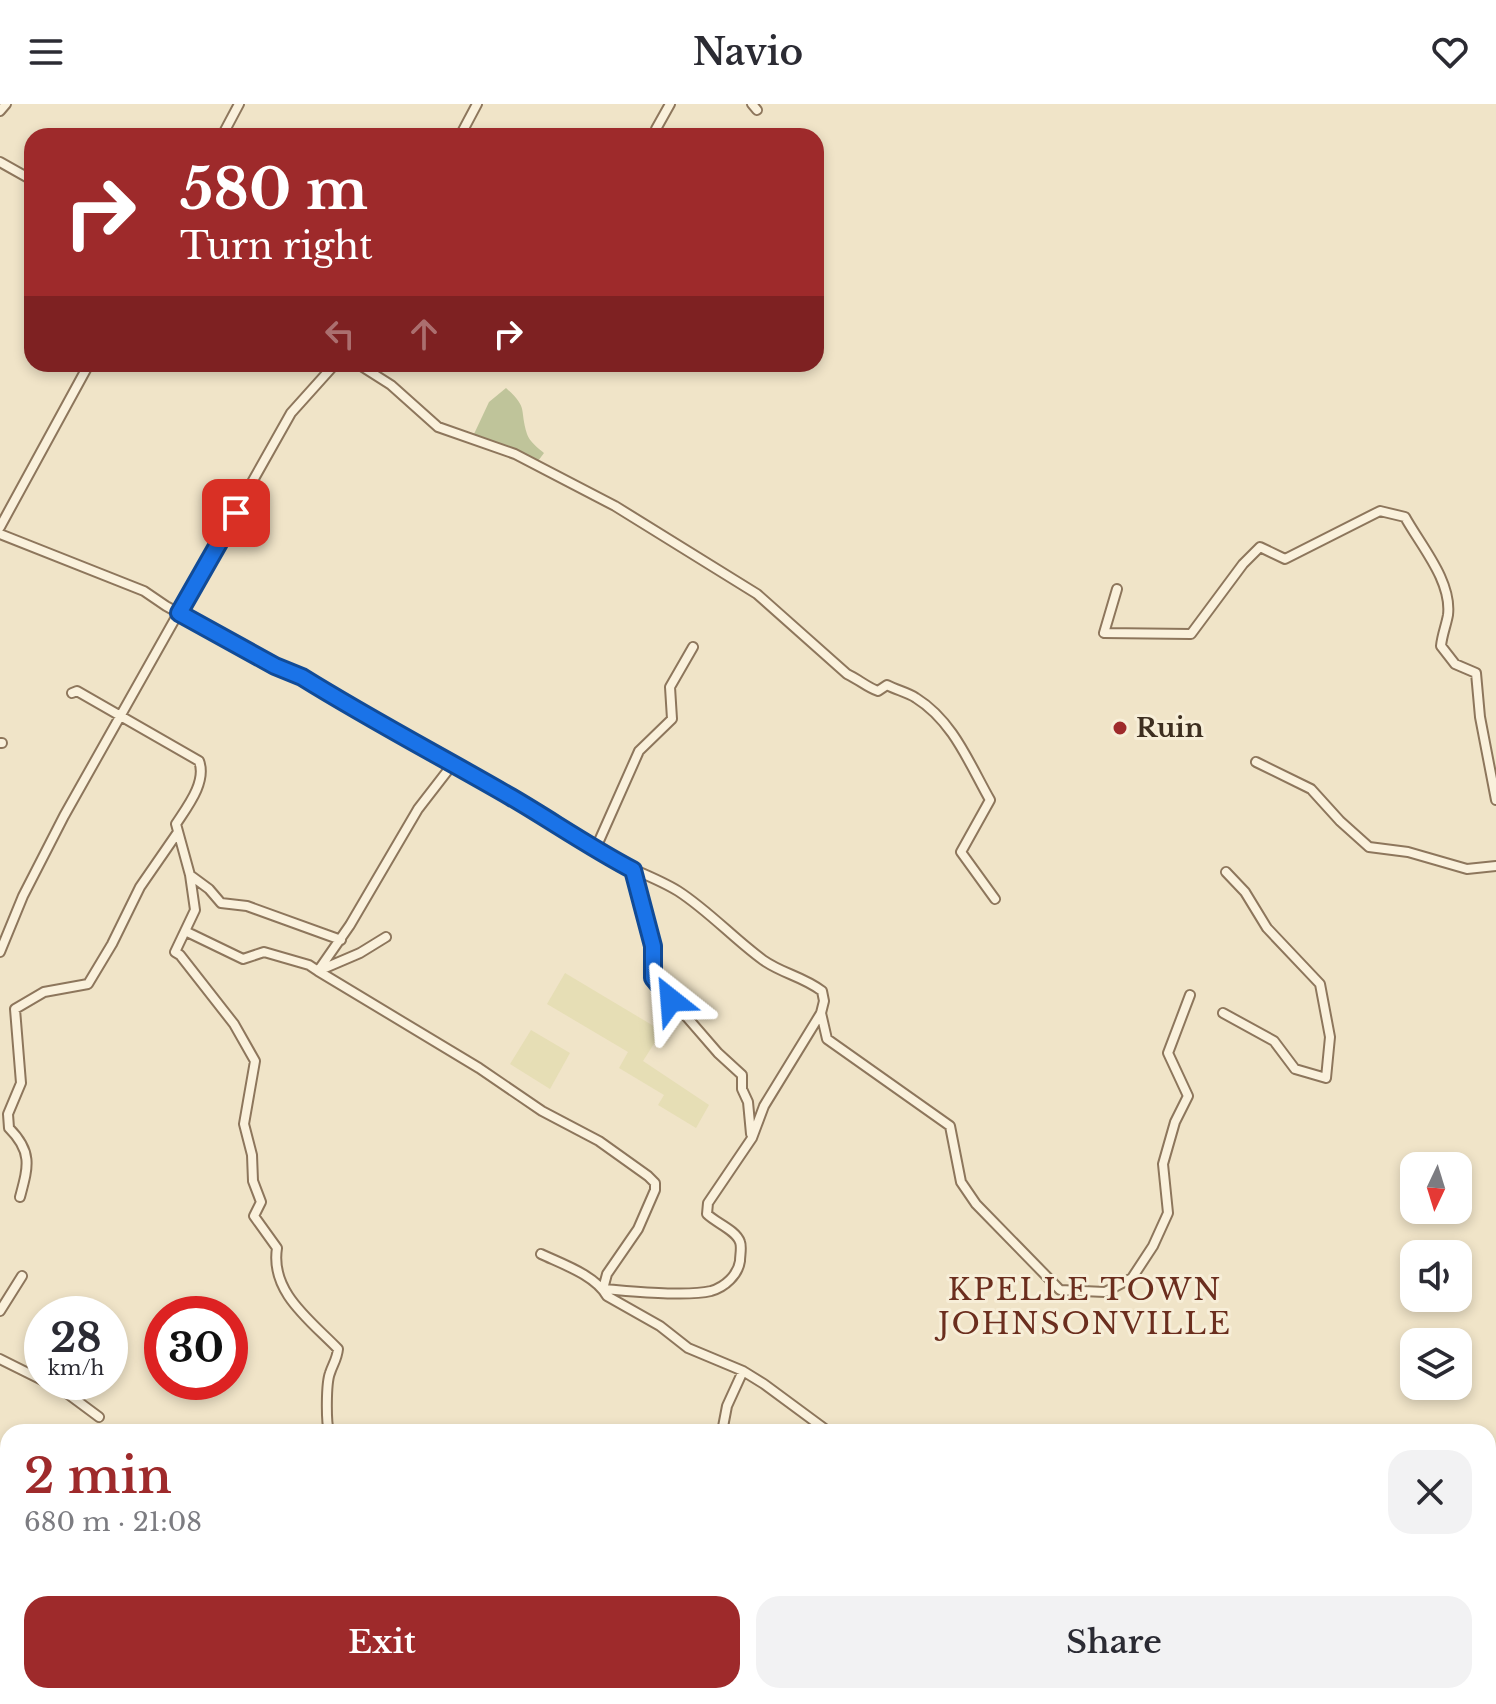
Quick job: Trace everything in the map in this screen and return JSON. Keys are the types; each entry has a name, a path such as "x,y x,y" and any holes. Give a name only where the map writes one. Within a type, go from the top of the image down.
{"street":[{"path":"0,111 6,104"},
{"path":"226,128 239,104"},
{"path":"464,128 477,104"},
{"path":"657,128 670,104"},
{"path":"0,162 24,176"},
{"path":"0,527 84,372"},
{"path":"0,952 23,896 57,829 291,413 328,372"},
{"path":"375,372 438,427 515,454 615,506 757,594 847,674 878,691 887,685 909,694 934,713 956,736 990,800 961,852 995,899"},
{"path":"1117,589 1104,633 1191,634 1243,564 1260,547 1285,559 1380,511 1405,517 1432,560 1447,594 1448,616 1441,646 1455,664 1476,673 1480,717 1496,800"},
{"path":"0,534 144,591 275,666 302,677 576,835 595,850 677,891 745,948 783,972 804,978 822,991 824,1001 821,1013 764,1106 752,1138 708,1203 707,1214 736,1235 741,1243 738,1269 726,1284 710,1291 603,1289"},
{"path":"595,850 639,751 672,719 670,687 693,647"},
{"path":"72,693 77,691 199,761 202,770 194,796 176,824 190,875 195,910 175,952 234,1024 255,1061 244,1124 252,1155 253,1181 261,1202 254,1216 277,1248 274,1265 285,1294 338,1349 327,1393 329,1424"},
{"path":"1256,762 1311,789 1369,847 1408,852 1467,869 1496,866"},
{"path":"318,971 341,940 418,809 452,765"},
{"path":"20,1197 29,1164 20,1140 9,1128 8,1114 21,1083 15,1009 44,992 88,984 140,887 178,832"},
{"path":"633,870 653,946 653,978 718,1053 742,1075 752,1138"},
{"path":"1223,1013 1274,1041 1295,1069 1326,1078 1330,1037 1320,984 1267,928 1245,892 1226,872"},
{"path":"190,875 221,903 247,906 341,940"},
{"path":"185,931 243,959 264,952 309,965 479,1068 542,1111 599,1141 648,1176 655,1183 651,1202 638,1229 607,1274 603,1289"},
{"path":"318,971 360,953 386,937"},
{"path":"821,1013 827,1039 950,1126 961,1182 976,1204 1060,1290 1105,1292 1132,1278 1153,1246 1168,1213 1163,1164 1175,1122 1188,1096 1168,1053 1190,995"},
{"path":"0,1133 15,1134"},
{"path":"541,1254 571,1268 603,1289 607,1296 660,1326 688,1348 743,1371 818,1424"},
{"path":"0,1311 22,1276"},
{"path":"0,1359 24,1371"},
{"path":"724,1424 727,1406 743,1371"},
{"path":"76,1400 99,1417"}],"shaded area":[{"path":"565,973 662,1031 643,1061 709,1105 696,1128 658,1105 664,1095 619,1068 628,1052 547,1004"},
{"path":"531,1030 570,1053 550,1089 510,1064"}],"green space":[{"path":"506,388 521,405 528,437 544,453 535,465 474,434 489,402"}],"place":[{"name":"Ruin","path":"1120,728"}],"district":[{"name":"KPELLE TOWN JOHNSONVILLE","path":"1085,1306"}],"route":[{"path":"236,513 179,613 341,699 633,870 653,946 653,978 671,1000"}]}
